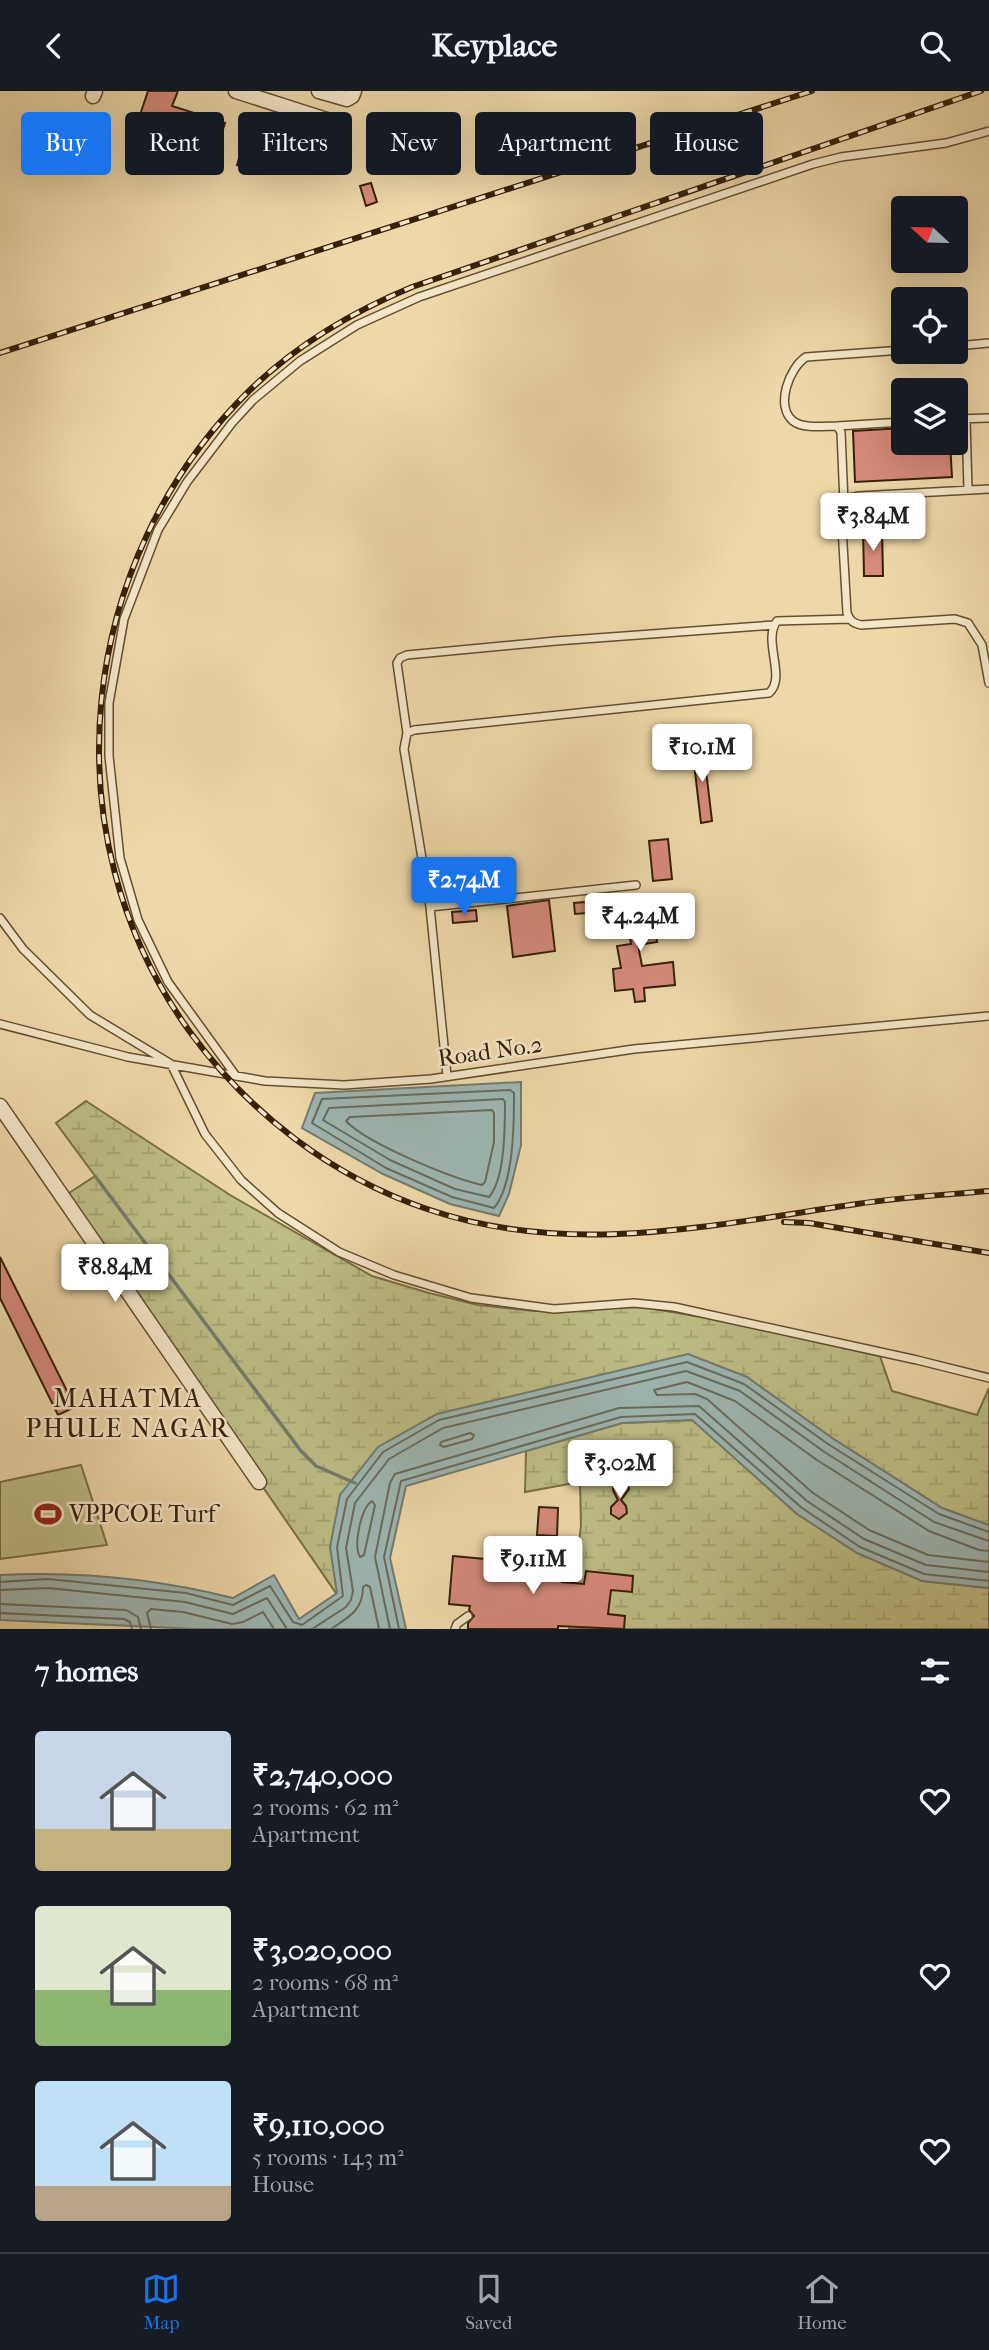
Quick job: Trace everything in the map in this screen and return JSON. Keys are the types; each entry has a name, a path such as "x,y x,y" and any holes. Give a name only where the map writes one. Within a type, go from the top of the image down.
{"street":[{"path":"236,91 303,112"},
{"path":"306,112 313,91"},
{"path":"319,91 347,99 354,91"},
{"path":"0,1106 259,1482"}],"lane":[{"path":"236,1076 168,982 138,920 120,857 109,756 109,703 124,619 158,530 187,482 232,423 253,400 300,361 357,325 419,297 813,164 841,157 946,143 989,131"},
{"path":"968,345 989,343"},
{"path":"891,351 806,358 797,363 786,383 787,412 793,421 837,426 891,423"},
{"path":"968,419 989,418"},
{"path":"837,426 841,432 844,503 841,510 849,619"},
{"path":"967,455 968,491"},
{"path":"844,503 859,496 989,489"},
{"path":"447,1076 430,907 404,749 407,733 397,663 400,658 407,655 796,620 849,619 862,625 955,619 968,623 982,645 989,683"},
{"path":"407,733 414,730 769,693 776,683 772,632 777,623"},
{"path":"430,907 636,885"},
{"path":"0,918 23,949 90,1014 171,1064 205,1134 241,1180 278,1213 339,1252 394,1275 471,1299 554,1309 634,1303 674,1307 989,1378"},
{"name":"Road No.2","path":"0,1024 128,1057 265,1081 344,1086 447,1076 634,1049 989,1016"},
{"path":"455,1629 467,1616"}],"green space":[{"path":"86,1101 230,1195 372,1276 478,1305 534,1311 642,1307 707,1318 880,1356 892,1391 977,1415 989,1388 989,1526 942,1508 832,1438 749,1379 437,1414 338,1596 63,1197 95,1176 56,1123"},
{"path":"693,1420 797,1514 922,1581 989,1588 989,1629 569,1629 581,1525 580,1482 525,1492 526,1451 622,1423"},
{"name":"VPPCOE Turf","path":"81,1465 107,1545 0,1559 0,1482"}],"water":[{"path":"521,1082 521,1145 509,1194 499,1216 450,1204 383,1174 302,1128 315,1093"},
{"path":"688,1354 747,1377 832,1438 942,1508 989,1525 989,1588 922,1581 857,1553 797,1514 692,1420 622,1423 406,1486 390,1558 406,1629 196,1629 0,1620 0,1575 29,1574 147,1581 233,1598 274,1575 299,1619 337,1593 330,1547 340,1495 378,1447 437,1414"}],"building":[{"path":"148,91 178,91 172,106 191,112 141,112"},
{"path":"371,183 377,202 366,206 360,186"},
{"path":"891,429 891,455 951,455 952,477 855,482 853,431"},
{"path":"863,529 882,529 883,576 864,576"},
{"path":"703,745 712,821 701,823 692,746"},
{"path":"668,839 672,879 653,881 649,841"},
{"path":"649,895 657,942 638,945 642,966 673,962 675,985 644,988 645,1001 635,1002 633,989 615,991 613,969 621,968 617,946 631,944 624,899"},
{"path":"549,900 555,951 513,957 507,906"},
{"path":"597,901 598,912 575,914 574,903"},
{"path":"476,910 477,921 453,923 452,912"},
{"path":"0,1257 75,1407 58,1415 0,1298"},
{"path":"622,1480 627,1483 629,1489 621,1500 627,1513 619,1519 611,1514 611,1507 618,1500 613,1490 614,1484"},
{"path":"539,1507 558,1508 557,1536 537,1535"},
{"path":"453,1556 564,1566 562,1582 584,1584 586,1571 633,1576 632,1592 611,1590 608,1614 625,1616 624,1629 558,1626 558,1629 468,1629 468,1623 474,1616 469,1610 470,1606 449,1604"}],"waterway":[{"path":"95,1176 301,1451 316,1466 355,1483"}],"railway":[{"path":"0,353 812,91"},
{"path":"981,91 412,287 346,319 305,344 267,374 191,459 147,535 117,616 101,701 100,787 115,873 144,955 190,1032 213,1062 239,1089 295,1139 358,1179 392,1196 481,1224 534,1232 588,1234 695,1228 873,1202 989,1191"},
{"path":"784,1222 809,1223 989,1253"}],"place":[{"name":"VPPCOE Turf","path":"48,1514"}],"district":[{"name":"MAHATMA PHULE NAGAR","path":"128,1412"}]}
